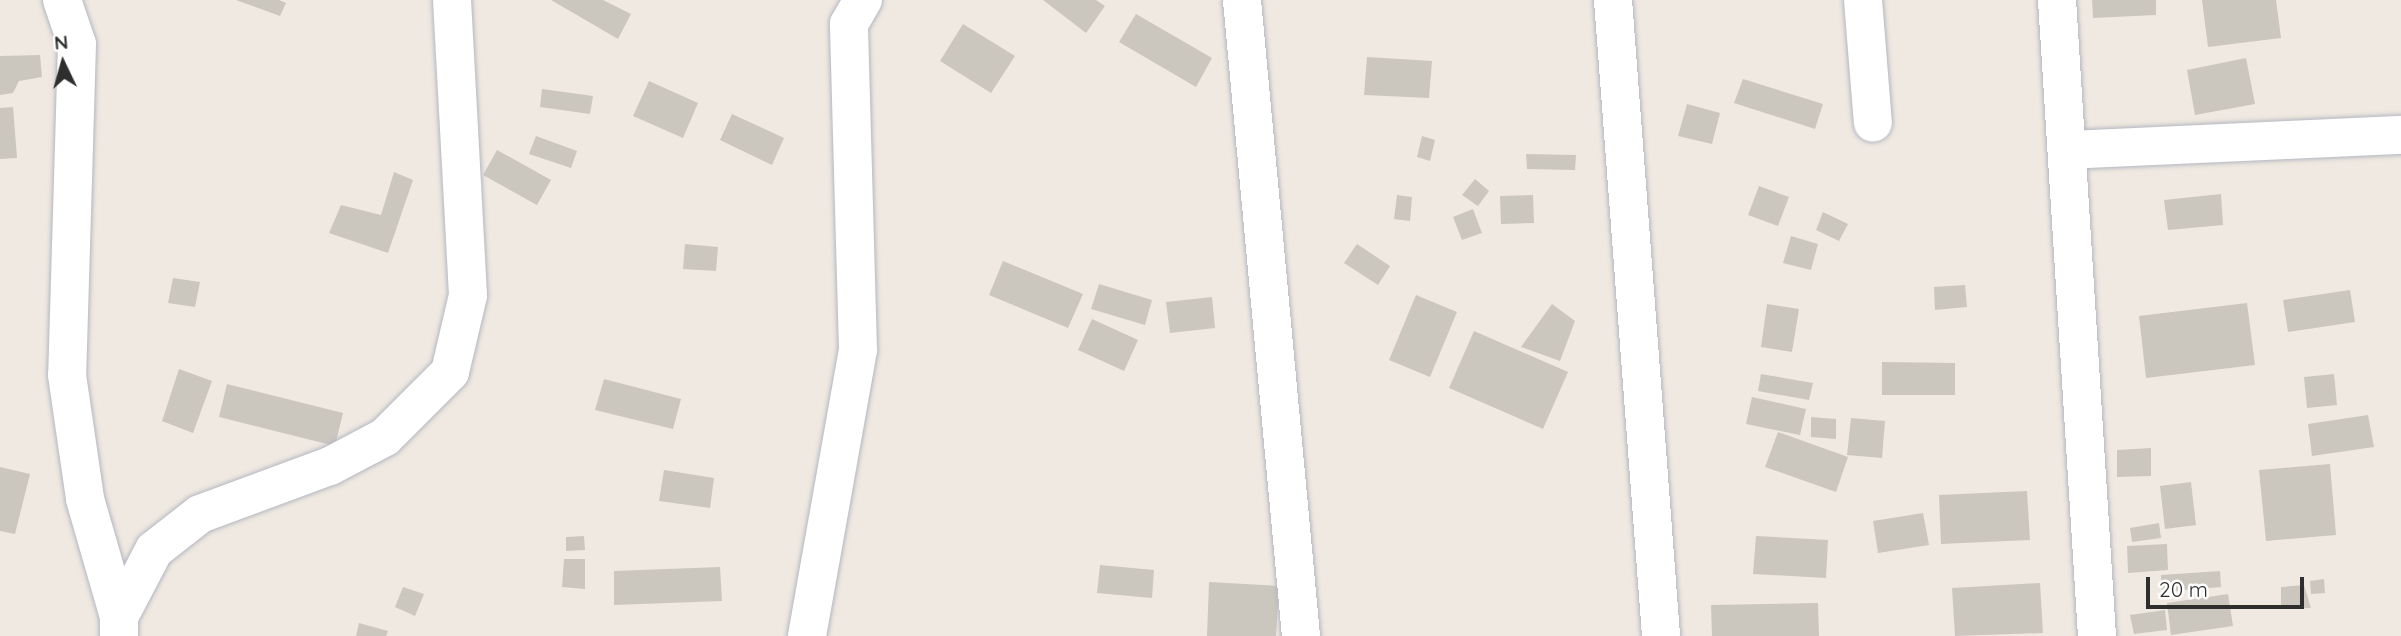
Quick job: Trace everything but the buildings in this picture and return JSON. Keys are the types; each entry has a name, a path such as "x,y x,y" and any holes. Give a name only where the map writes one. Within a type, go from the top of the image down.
{"street":[{"path":"62,0 77,44 67,375 85,499 119,627"},
{"path":"119,627 154,550 200,514 330,466 385,437 450,372 468,295 452,0"},
{"path":"807,636 858,350 849,24 863,0"},
{"path":"1242,0 1301,636"},
{"path":"1613,0 1661,636"},
{"path":"1863,0 1873,123"},
{"path":"2057,0 2097,636"},
{"path":"2067,150 2401,135"}]}
